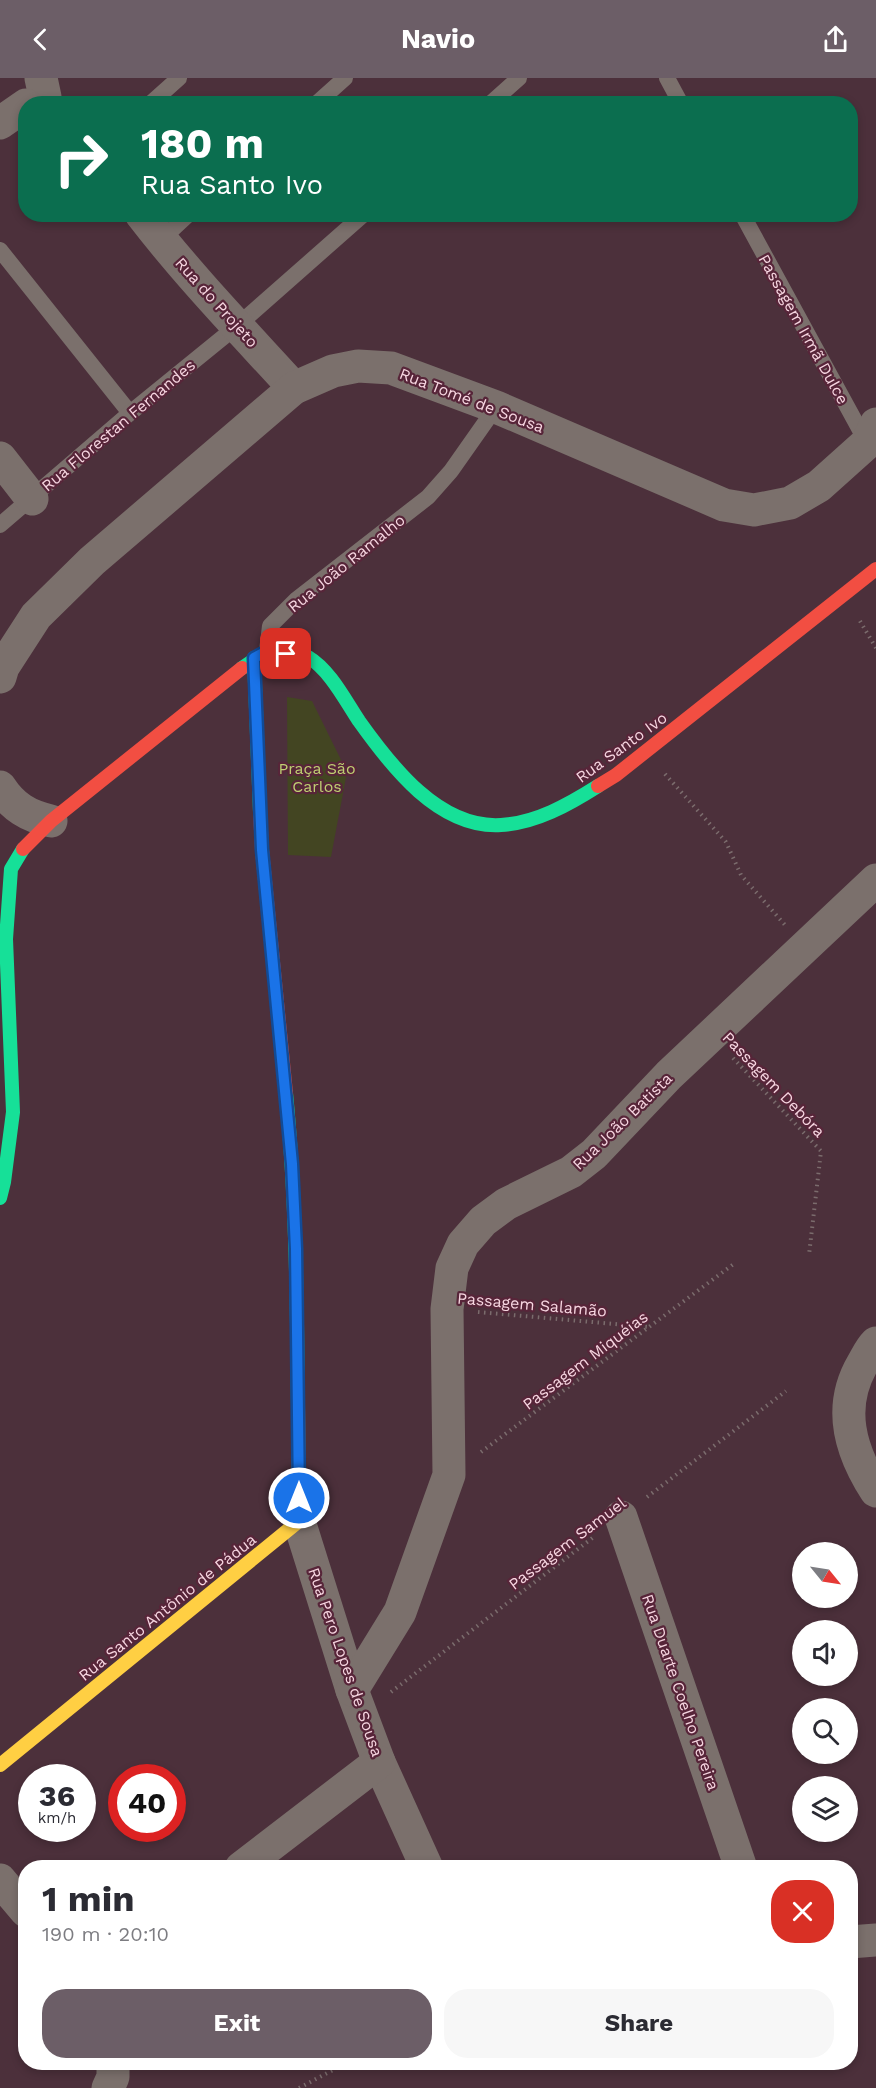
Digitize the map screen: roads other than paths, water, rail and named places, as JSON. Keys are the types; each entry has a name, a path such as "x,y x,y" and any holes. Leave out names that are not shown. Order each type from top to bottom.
{"street":[{"path":"0,123 18,111"},
{"name":"Rua do Projeto","path":"151,227 294,388"},
{"name":"Rua Tomé de Sousa","path":"0,677 3,667 36,616 92,561 294,388 333,370 358,366 391,368 496,406 724,505 754,510 790,503 819,486 872,434"},
{"path":"0,458 32,499"},
{"name":"Rua Santo Ivo","path":"260,655 306,656 323,669 369,735 416,790 439,807 469,821 500,825 539,817 580,797 616,775 876,569"},
{"path":"0,1198 13,1112 3,936 11,869 17,856 51,821 260,655"},
{"path":"260,655 262,850 291,1143 296,1237 299,1521"},
{"path":"0,787 25,813 51,821"},
{"name":"Rua João Batista","path":"357,1702 400,1612 449,1475 447,1309 452,1268 463,1244 483,1221 506,1204 571,1172 586,1160 632,1112 876,880"},
{"path":"876,1343 854,1378 847,1405 851,1438 864,1472 876,1491"},
{"name":"Rua Duarte Coelho Pereira","path":"621,1517 738,1860"},
{"name":"Rua Pero Lopes de Sousa","path":"299,1521 357,1702 379,1762 423,1860"},
{"name":"Rua Santo Antônio de Pádua","path":"0,1765 299,1521"},
{"path":"251,1860 379,1762"},
{"path":"0,1880 18,1901"},
{"path":"858,1941 876,1940"},
{"path":"108,2088 113,2078 113,2070"}],"lane":[{"path":"159,96 179,78"},
{"path":"325,96 345,78"},
{"path":"499,96 519,78"},
{"path":"667,78 677,96"},
{"path":"151,227 166,222"},
{"name":"Rua Florestan Fernandes","path":"0,525 130,412 237,326 355,222"},
{"name":"Passagem Irmã Dulce","path":"747,222 872,434"},
{"path":"0,250 130,412"},
{"name":"Rua João Ramalho","path":"260,655 270,626 297,599 428,497 451,471 496,406"}],"park label":[{"name":"Praça São Carlos","path":"317,777"}]}
